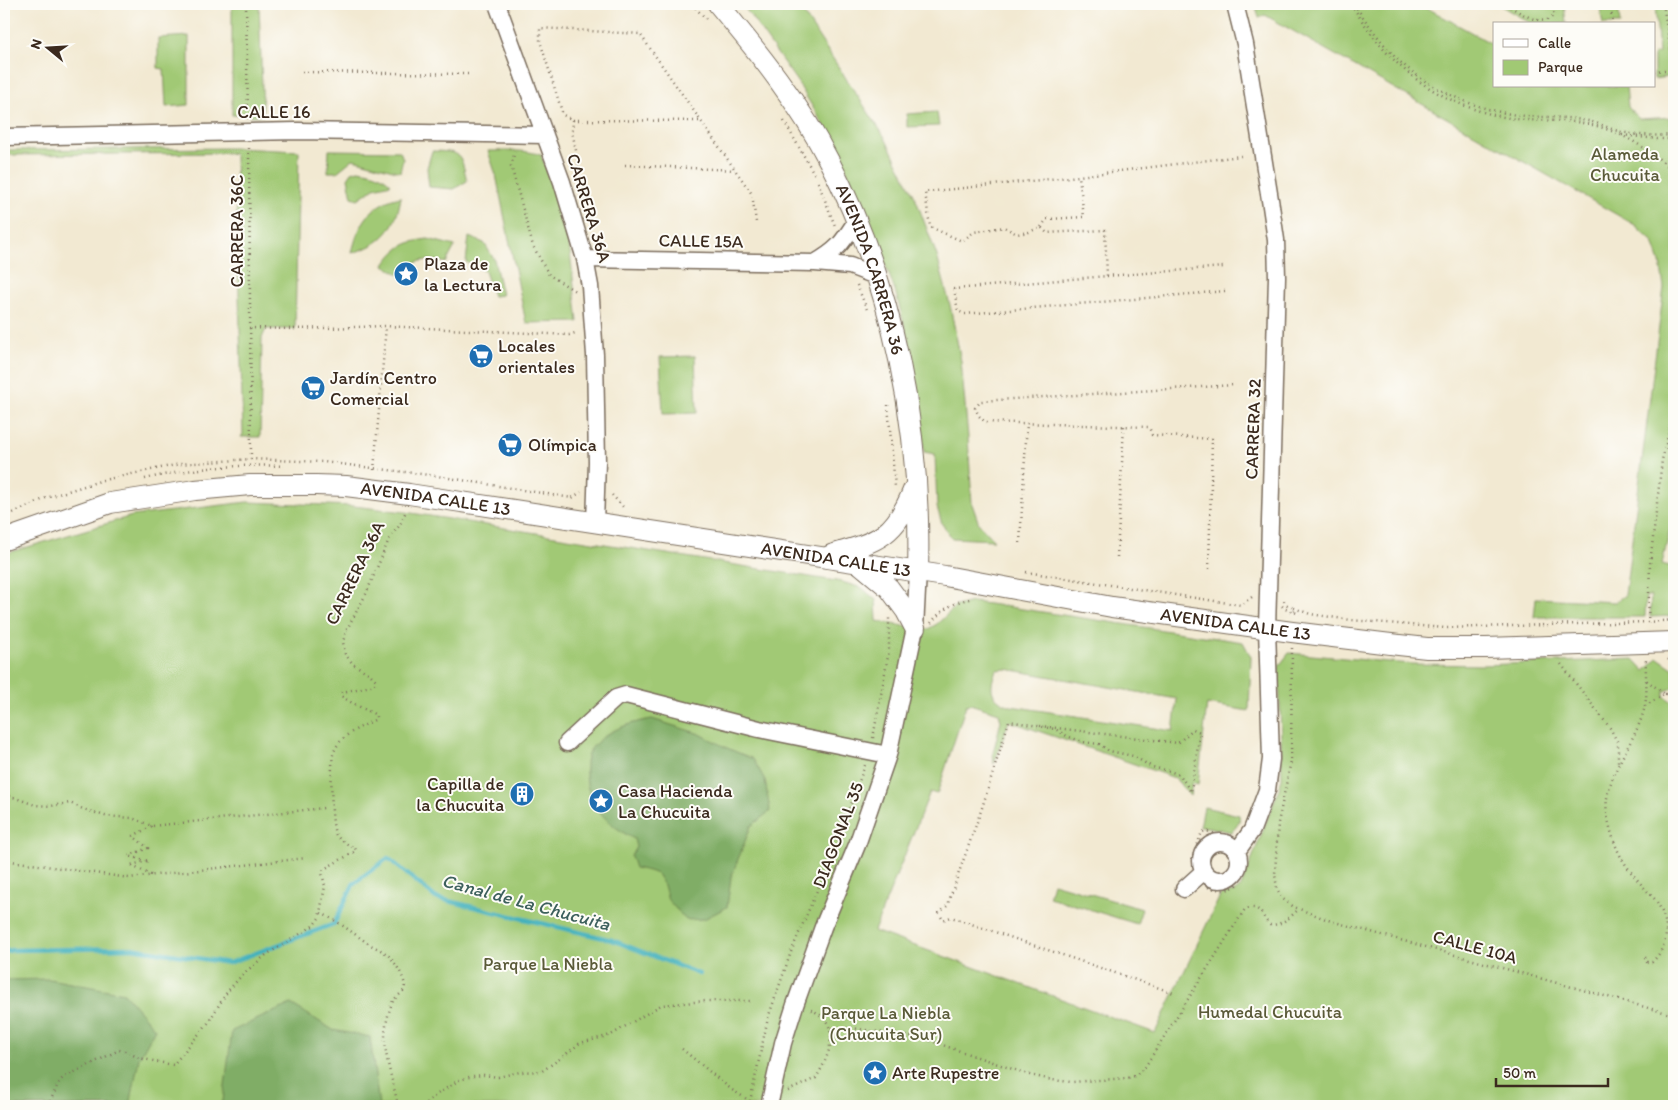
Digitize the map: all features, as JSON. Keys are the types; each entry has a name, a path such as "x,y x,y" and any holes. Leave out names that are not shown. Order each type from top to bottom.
{"main road":[{"name":"AVENIDA CARRERA 36","path":"718,4 748,39 794,102 829,161 856,220 878,277 888,310 898,356 911,432 919,538 918,572"},
{"path":"824,558 876,540 887,533 898,522 906,508 916,482"},
{"name":"AVENIDA CALLE 13","path":"4,540 110,503 194,490 250,485 346,486 857,562 1112,606 1427,648 1674,642"},
{"path":"857,562 889,588 906,610 915,628"}],"street":[{"name":"CARRERA 36A","path":"496,4 572,212 585,259 593,326 591,488 595,523"},
{"name":"CARRERA 32","path":"1235,4 1245,44 1276,240 1275,364 1267,628 1270,759 1267,790 1252,830 1240,847 1235,850"},
{"name":"CALLE 16","path":"4,137 249,132 545,135"},
{"path":"815,263 842,244 856,220"},
{"name":"CALLE 15A","path":"585,259 815,263 850,266 878,277"},
{"name":"DIAGONAL 35","path":"769,1102 794,1005 857,844 888,756 915,628 918,572"},
{"path":"567,743 616,698 626,695 759,729 888,756"},
{"path":"1224,843 1235,850 1238,862 1234,873 1230,877 1218,880 1207,875 1204,871 1201,865 1203,853 1212,844 1224,843"},
{"path":"1184,889 1204,871"}],"path":[{"name":"CARRERA 36C","path":"246,4 249,132 251,459"},
{"path":"692,4 710,24"},
{"path":"1352,4 1376,40 1394,61 1412,76 1456,102 1497,116 1516,119 1580,122 1599,126 1646,149 1674,172"},
{"path":"1352,4 1396,58 1415,73 1458,99 1496,112 1581,120 1600,123 1624,132 1658,136 1674,135"},
{"path":"1506,4 1532,19 1542,21 1552,16 1556,4"},
{"path":"1610,4 1613,22"},
{"path":"1656,71 1674,69 1664,4"},
{"path":"700,121 573,120 563,115 540,41 540,28 640,34 752,194 756,222"},
{"path":"302,72 471,74"},
{"path":"780,115 817,179 842,244"},
{"path":"573,120 572,131 579,166"},
{"path":"1618,134 1657,139 1674,139"},
{"path":"520,135 511,166 533,246 549,274 574,290 590,296"},
{"path":"1079,176 1084,217 1047,219 1041,227 1030,232 1017,234 1004,227 974,232 962,241 930,227 925,192 1079,176 1241,156"},
{"path":"625,165 735,170"},
{"path":"1041,227 1047,233 1105,230 1106,276"},
{"path":"850,266 869,316"},
{"path":"1224,267 954,289 958,311 964,314 1225,291"},
{"path":"373,489 386,326"},
{"path":"249,328 295,329 386,326 569,335 587,330 593,326"},
{"path":"1209,570 1212,439 1152,436 1148,427 985,422 975,408 981,401 1234,386"},
{"path":"888,398 895,494"},
{"path":"1648,624 1650,564 1662,460 1674,412"},
{"path":"1020,543 1027,423"},
{"path":"1117,557 1124,426"},
{"path":"4,517 46,498 103,480 180,464 251,459 324,462 437,476 572,498 591,488 608,488 614,498 626,510"},
{"name":"CARRERA 36A","path":"321,914 325,886 322,876 324,869 356,851 355,848 348,845 335,834 332,820 332,760 335,747 345,736 376,719 376,715 343,698 341,695 342,692 371,686 375,684 376,680 353,664 345,654 344,642 346,631 366,594 390,537 400,525 409,494"},
{"path":"1026,572 1240,605 1251,598 1258,585 1268,586"},
{"path":"1280,604 1285,609 1320,620 1349,624"},
{"path":"1294,608 1310,614 1351,620 1445,628 1648,624"},
{"path":"749,1106 768,1018 790,952 837,843 870,752 888,651 889,616"},
{"path":"1518,630 1648,624 1674,620"},
{"path":"1440,632 1449,632"},
{"path":"1645,957 1647,962 1652,962 1663,949 1667,934 1664,916 1658,902 1623,861 1607,816 1607,800 1618,764 1636,731 1645,706 1646,656"},
{"path":"1560,662 1610,728 1618,743 1618,764"},
{"path":"1646,680 1665,694 1674,695"},
{"path":"1645,706 1665,694"},
{"path":"1040,726 1055,729 1082,742 1099,744 1108,751 1133,756 1152,767 1169,770 1180,775 1191,792 1200,732 1198,730 1193,729 1178,743 1009,721 982,808 953,888 946,906 939,913 943,920 951,916 1174,993"},
{"path":"4,795 35,805 50,806 70,803 104,816 132,818 152,826"},
{"path":"153,875 130,865 149,861 128,856 148,848 133,836 152,826 324,808"},
{"path":"4,860 129,878 306,858"},
{"name":"CALLE 10A","path":"1277,889 1283,899 1299,909 1331,921 1674,1015"},
{"path":"830,1028 852,1028 925,1039 1030,1075 1052,1080 1072,1082 1128,1078 1135,1076 1145,1067 1245,909 1249,908 1260,911 1270,925 1286,921 1299,909"},
{"path":"48,1106 59,1082 63,1078 119,1050 139,1058 173,1065 208,1023 227,992 243,974 266,954 313,926 321,914 338,921 370,945 388,955 396,965 405,984 404,990 394,999 386,1025 385,1038 386,1052 398,1106"},
{"path":"422,1106 459,1080 473,1076 498,1077 520,1072 542,1071 580,1043 611,1035 661,1005 705,1000 752,1001"},
{"path":"769,1102 816,1078 827,1056 830,1028 826,1020 818,1012 794,1005"},
{"path":"682,1048 732,1090 750,1101"}],"green space":[{"path":"232,4 259,4 263,116 232,115"},
{"path":"742,4 797,4 884,136 915,197 937,256 950,305 961,361 972,504 979,524 994,540 952,538 942,524 937,507 935,454 924,452 921,407 912,354 895,290 863,207 835,144 798,83"},
{"name":"Alameda Chucuita","path":"1255,4 1420,4 1493,44 1493,88 1626,88 1628,107 1639,119 1674,117 1674,525 1671,525 1662,564 1674,567 1674,616 1650,617 1651,596 1646,596 1645,617 1534,617 1536,598 1615,602 1625,595 1664,287 1660,262 1653,242 1635,225 1265,15 1259,18"},
{"path":"1498,4 1564,4 1566,22 1529,22"},
{"path":"1599,4 1618,4 1620,22 1603,22"},
{"path":"1655,4 1674,4 1674,76 1656,79 1656,54 1659,53"},
{"path":"189,36 189,105 166,107 164,69 158,68 158,38"},
{"path":"937,112 939,126 907,127 907,114"},
{"path":"235,148 299,151 295,329 266,329 262,338 260,437 241,437 243,434 234,154 7,155 4,157 4,150"},
{"path":"329,150 400,151 403,159 400,172 353,159 337,172 328,172"},
{"path":"432,151 449,152 458,155 463,164 467,181 454,189 429,187 427,168"},
{"path":"488,151 521,151 541,155 558,199 569,243 578,322 526,323 496,175"},
{"path":"358,170 376,174 391,184 374,188 358,199 352,197 348,178 352,172"},
{"path":"401,197 396,218 386,234 372,245 352,253 358,233 368,216 382,204"},
{"path":"469,237 484,243 494,259 502,295 493,296 485,271 466,262"},
{"path":"428,239 455,246 446,263 433,260 421,261 410,266 402,276 384,265 393,253 403,246"},
{"path":"695,356 697,413 663,414 660,357"},
{"path":"247,502 353,506 405,512 842,582 862,588 876,600 877,621 926,630 937,624 956,606 972,602 1243,642 1251,657 1249,711 1207,704 1198,785 1192,783 1190,796 1175,778 1009,721 994,764 993,753 1001,721 999,713 970,704 966,705 937,794 930,792 874,931 1155,1033 1221,894 1235,892 1241,887 1280,786 1282,778 1279,666 1289,653 1411,664 1483,665 1634,659 1645,671 1658,658 1674,669 1674,688 1665,691 1664,696 1674,703 1674,1106 4,1106 4,554 132,516","holes":["1006,669 1177,699 1173,731 1011,706 995,697 992,683 996,670"]},
{"path":"652,719 700,734 753,759 765,780 770,811 751,826 731,877 727,907 704,919 686,920 668,900 664,885 657,874 635,868 631,856 636,847 634,839 614,826 598,810 589,791 586,779 586,765 588,755 597,742 618,728"},
{"path":"1204,807 1239,815 1238,825 1231,832 1200,827"},
{"path":"1053,883 1142,909 1137,924 1049,897"},
{"path":"49,979 124,993 155,1029 139,1058 130,1106 4,1106 4,980"},
{"path":"291,1004 333,1030 370,1037 379,1106 219,1106 223,1101 232,1031"}],"waterway":[{"name":"Canal de La Chucuita","path":"4,952 12,950 131,948 229,963 334,924 354,883 388,858 436,898 612,940 699,974"}],"place":[{"name":"Plaza de la Lectura","path":"406,274"},
{"name":"Locales orientales","path":"481,356"},
{"name":"Jardín Centro Comercial","path":"313,388"},
{"name":"Olímpica","path":"510,445"},
{"name":"Capilla de la Chucuita","path":"522,794"},
{"name":"Casa Hacienda La Chucuita","path":"601,801"},
{"name":"Arte Rupestre","path":"875,1073"}],"park label":[{"name":"Parque La Niebla","path":"548,964"},
{"name":"Humedal Chucuita","path":"1270,1012"},
{"name":"Parque La Niebla (Chucuita Sur)","path":"886,1023"}]}
